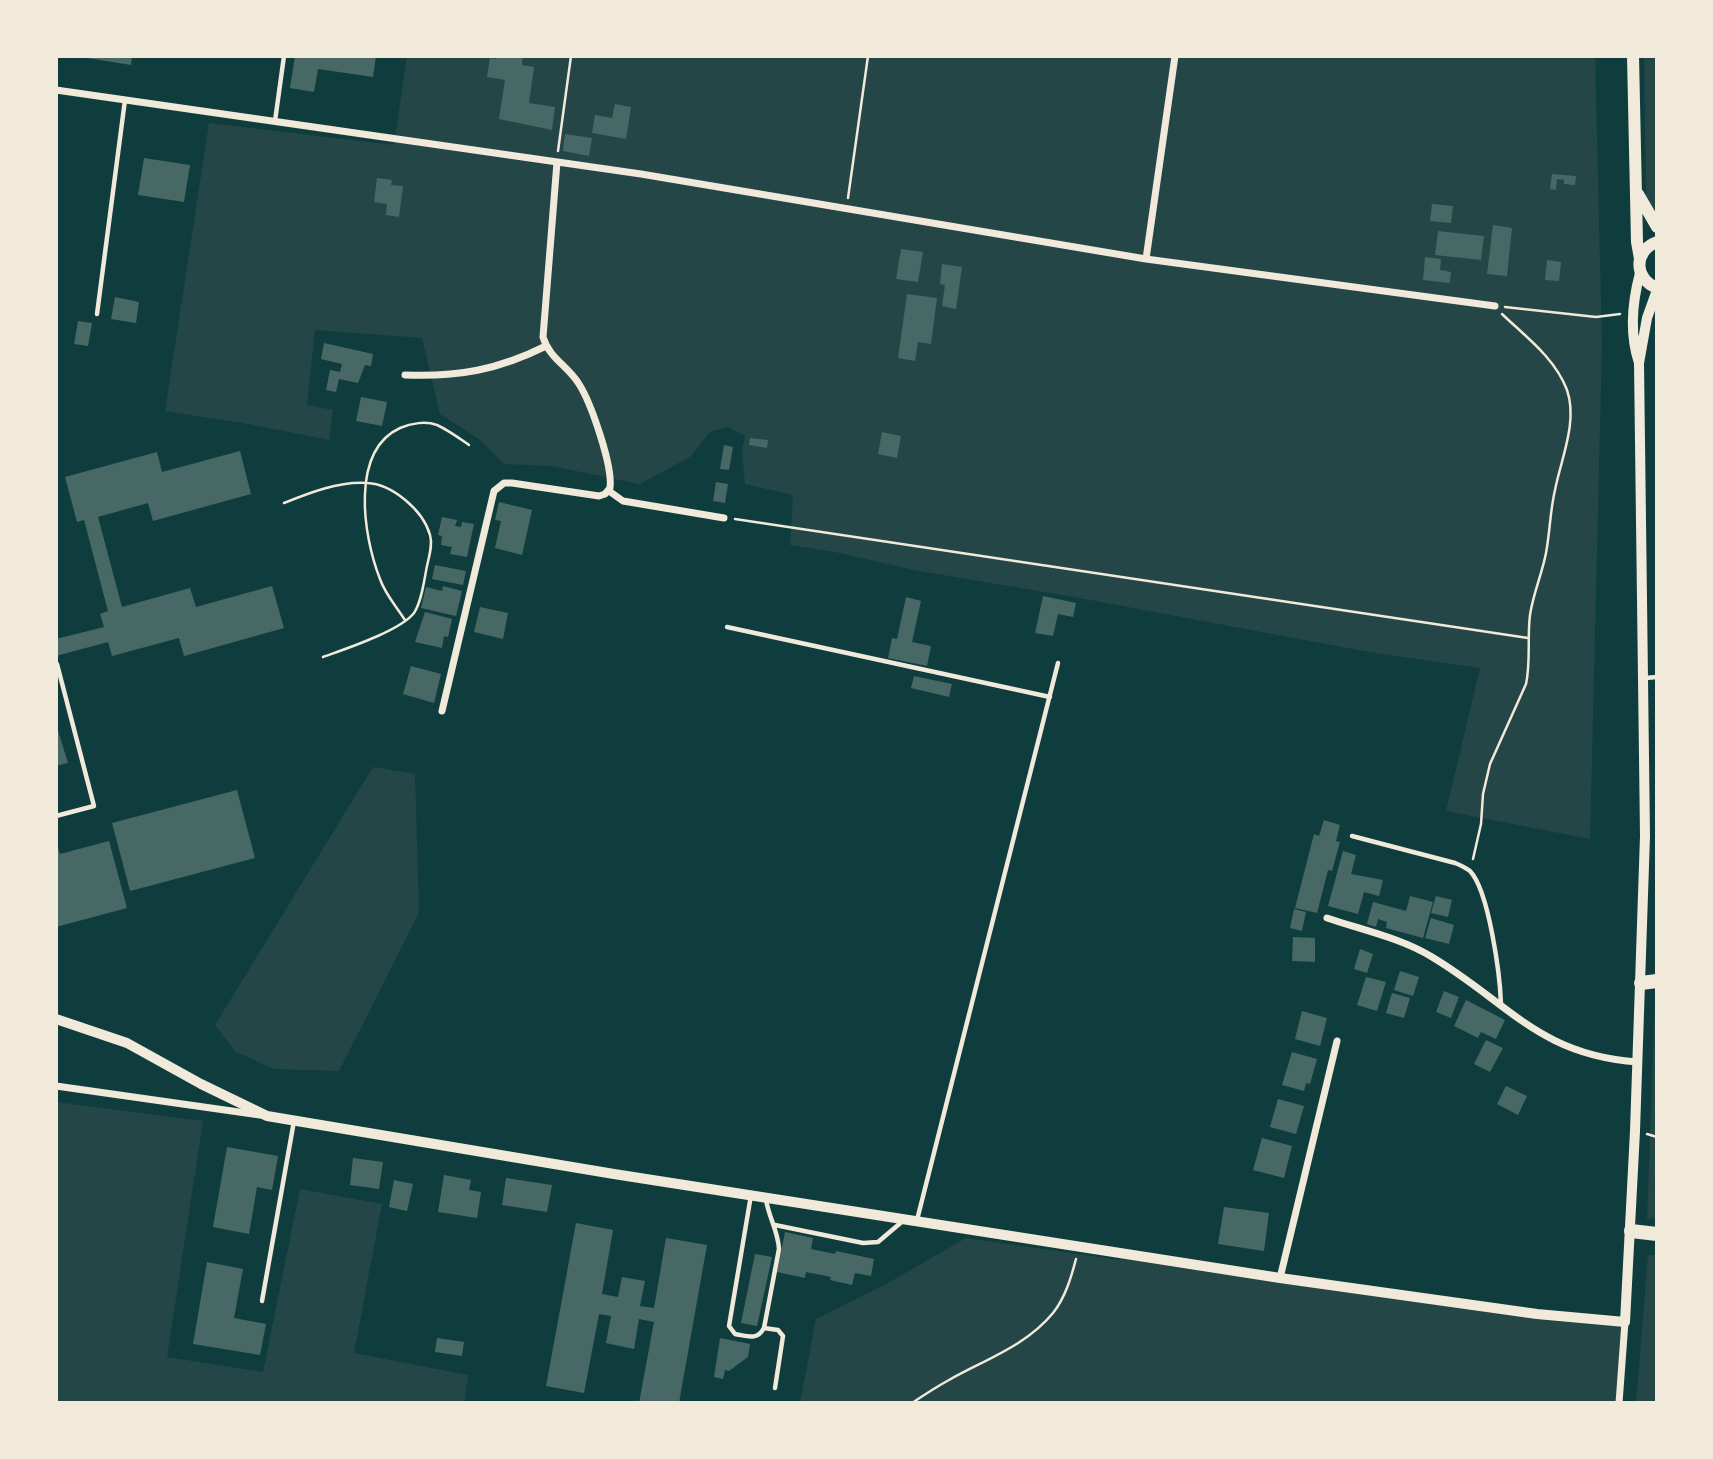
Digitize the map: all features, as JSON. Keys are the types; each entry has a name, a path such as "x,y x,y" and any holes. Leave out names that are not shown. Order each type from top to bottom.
{"highway":[{"path":"1641,983 1657,981"},
{"path":"1631,1231 1657,1234"}],"main road":[{"path":"1633,56 1640,273 1644,280 1657,289"},
{"path":"1636,190 1657,227"},
{"path":"1640,259 1648,246 1657,242"}],"street":[{"path":"1146,259 1175,56"},
{"path":"56,90 557,162 1146,259 1495,306"},
{"path":"557,162 542,329 546,346 577,381 592,411 610,478 609,491"},
{"path":"1639,363 1634,348 1633,313 1640,273"},
{"path":"1619,1403 1631,1231 1645,836 1639,363 1649,308 1657,289"},
{"path":"405,375 444,376 474,372 512,361 546,346"},
{"path":"442,711 494,491 504,483 512,483 599,496 609,491"},
{"path":"609,491 623,501 724,518"},
{"path":"1327,918 1423,952 1529,1027 1567,1047 1606,1059 1637,1062"},
{"path":"56,1019 127,1043 201,1084 267,1116"},
{"path":"1280,1278 1337,1041"},
{"path":"56,1086 267,1116 614,1174 1280,1278 1537,1314 1625,1322"}],"lane":[{"path":"275,121 284,56"},
{"path":"97,314 126,99"},
{"path":"727,627 1050,697"},
{"path":"775,1225 863,1243 878,1242 912,1219 1058,663"},
{"path":"56,817 94,806 57,664"},
{"path":"1644,678 1657,677"},
{"path":"1352,836 1455,863 1469,870 1478,883 1483,898 1499,974 1501,1007"},
{"path":"262,1301 294,1121"},
{"path":"751,1195 729,1326 735,1334 752,1338 759,1335 764,1328 779,1248 766,1197"},
{"path":"764,1328 778,1330 783,1336 775,1388"}],"path":[{"path":"557,162 571,56"},
{"path":"846,209 868,56"},
{"path":"1495,306 1596,317 1633,313"},
{"path":"1469,870 1478,843 1483,794 1490,764 1526,684 1529,671 1530,612 1549,538 1555,487 1566,448 1569,398 1549,359 1495,306"},
{"path":"405,620 384,590 379,577 368,523 367,471 378,445 386,436 409,424 435,424 469,444"},
{"path":"284,503 335,486 366,482 384,488 407,502 419,515 429,533 431,547 415,610 405,620 362,643 323,657"},
{"path":"724,518 1528,638"},
{"path":"912,1403 947,1381 1022,1342 1037,1329 1053,1313 1068,1287 1079,1246"}],"shaded area":[{"path":"407,56 1595,56 1602,343 1590,839 1446,811 1480,668 1369,652 790,545 793,495 745,484 742,449 745,436 728,427 710,432 690,457 640,484 551,466 504,464 479,439 440,414 422,338 315,330 307,405 333,410 329,440 165,411 209,123 394,145"},
{"path":"1644,56 1657,56 1657,220 1646,197"},
{"path":"373,767 415,774 419,913 339,1071 274,1069 236,1052 215,1025"},
{"path":"1657,998 1657,1218 1647,1219 1655,999"},
{"path":"56,1102 203,1121 167,1357 263,1372 300,1189 382,1204 354,1353 468,1375 464,1403 56,1403"},
{"path":"966,1238 1119,1260 1122,1252 1625,1322 1619,1403 800,1403 816,1319 886,1284"},
{"path":"1648,1255 1657,1255 1657,1403 1636,1403"}],"building":[{"path":"75,56 132,56 131,65"},
{"path":"295,56 376,56 373,77 318,69 314,92 290,88"},
{"path":"497,56 523,56 522,65 534,67 529,103 555,107 552,130 499,119 505,80 487,77 490,58 496,59"},
{"path":"615,104 631,107 626,139 592,133 595,115 612,118"},
{"path":"565,134 592,138 589,156 563,151"},
{"path":"144,158 190,165 184,202 138,195"},
{"path":"1552,174 1576,176 1575,185 1564,184 1564,180 1557,179 1556,190 1550,189"},
{"path":"377,178 392,180 391,185 403,186 399,217 386,215 387,204 374,202"},
{"path":"1432,204 1453,206 1451,223 1430,221"},
{"path":"1493,225 1512,228 1507,276 1487,274"},
{"path":"1438,231 1484,236 1481,260 1435,255"},
{"path":"901,249 923,252 918,282 896,279"},
{"path":"1425,257 1441,259 1440,270 1451,272 1450,283 1423,280"},
{"path":"1547,260 1561,262 1559,281 1545,280"},
{"path":"942,264 962,267 956,309 942,306 945,285 940,284"},
{"path":"907,294 937,298 931,344 918,342 915,361 898,358"},
{"path":"115,297 139,302 136,323 111,319"},
{"path":"78,321 92,323 88,346 74,344"},
{"path":"324,343 373,354 371,366 365,365 358,383 339,379 336,392 326,390 330,370 340,372 342,364 321,359"},
{"path":"361,397 387,402 382,426 356,421"},
{"path":"882,432 901,436 897,458 878,454"},
{"path":"750,438 768,440 767,448 749,445"},
{"path":"724,445 733,447 729,470 720,469"},
{"path":"240,451 251,494 153,521 148,503 98,517 122,607 190,588 196,607 272,586 284,628 184,656 179,638 112,656 108,642 56,656 56,639 104,627 100,614 108,611 84,520 77,522 65,477 157,452 162,472"},
{"path":"716,482 728,484 725,503 713,501"},
{"path":"499,502 532,510 522,555 495,548 501,521 495,520"},
{"path":"442,517 457,520 455,526 461,527 462,522 474,524 467,557 450,554 452,547 441,545 442,536 438,535"},
{"path":"435,565 466,571 463,585 432,579"},
{"path":"443,586 462,591 456,616 421,608 426,587 442,591"},
{"path":"1043,596 1076,603 1073,617 1058,614 1053,636 1035,633"},
{"path":"906,597 921,601 912,642 931,646 927,666 888,658 892,638 897,639"},
{"path":"480,607 508,613 503,639 474,632"},
{"path":"425,612 452,619 442,648 415,642"},
{"path":"411,666 441,674 434,703 403,694"},
{"path":"914,676 952,684 949,697 911,688"},
{"path":"56,724 68,763 56,766"},
{"path":"237,790 255,858 130,891 112,823"},
{"path":"1324,820 1340,825 1336,841 1340,842 1332,871 1328,870 1317,913 1295,908 1314,834 1319,836"},
{"path":"56,841 60,854 109,841 127,908 56,927"},
{"path":"1343,851 1356,855 1351,874 1383,880 1379,896 1364,892 1358,914 1328,906"},
{"path":"1410,896 1433,902 1423,938 1386,928 1387,922 1378,919 1376,927 1367,924 1373,902 1406,911"},
{"path":"1436,896 1452,900 1448,917 1431,913"},
{"path":"1294,909 1306,912 1302,931 1290,928"},
{"path":"1431,918 1454,925 1449,944 1425,938"},
{"path":"1293,937 1315,938 1315,962 1292,961"},
{"path":"1360,949 1373,954 1367,973 1354,969"},
{"path":"1400,971 1419,977 1413,996 1394,990"},
{"path":"1366,977 1386,982 1377,1011 1357,1005"},
{"path":"1444,991 1459,997 1451,1018 1436,1012"},
{"path":"1392,993 1410,998 1404,1018 1386,1013"},
{"path":"1466,1000 1505,1020 1496,1039 1481,1032 1478,1038 1454,1026"},
{"path":"1302,1011 1327,1018 1320,1046 1295,1039"},
{"path":"1486,1040 1503,1048 1490,1072 1474,1064"},
{"path":"1292,1052 1317,1059 1310,1084 1306,1083 1304,1091 1282,1085"},
{"path":"1506,1086 1527,1096 1518,1115 1497,1104"},
{"path":"1278,1099 1304,1106 1296,1134 1270,1127"},
{"path":"1262,1138 1292,1146 1284,1178 1253,1170"},
{"path":"227,1147 278,1156 272,1190 257,1187 249,1234 213,1227"},
{"path":"353,1158 383,1162 379,1189 350,1185"},
{"path":"444,1175 471,1180 469,1190 481,1192 477,1218 438,1212"},
{"path":"506,1178 552,1185 547,1212 502,1205"},
{"path":"394,1180 413,1184 407,1211 389,1207"},
{"path":"1224,1207 1269,1213 1264,1251 1218,1244"},
{"path":"576,1223 613,1230 602,1294 618,1297 622,1277 645,1281 640,1306 654,1308 666,1238 707,1245 679,1403 639,1403 654,1322 639,1319 634,1349 606,1343 611,1316 599,1314 584,1393 546,1386"},
{"path":"785,1232 813,1238 811,1249 874,1259 871,1276 855,1273 852,1285 806,1272 805,1278 777,1272"},
{"path":"755,1254 772,1257 757,1326 741,1323"},
{"path":"207,1262 243,1269 234,1318 266,1324 260,1355 193,1344"},
{"path":"437,1338 464,1342 462,1356 435,1352"},
{"path":"720,1338 750,1344 748,1357 729,1371 725,1370 723,1379 714,1377"}]}
